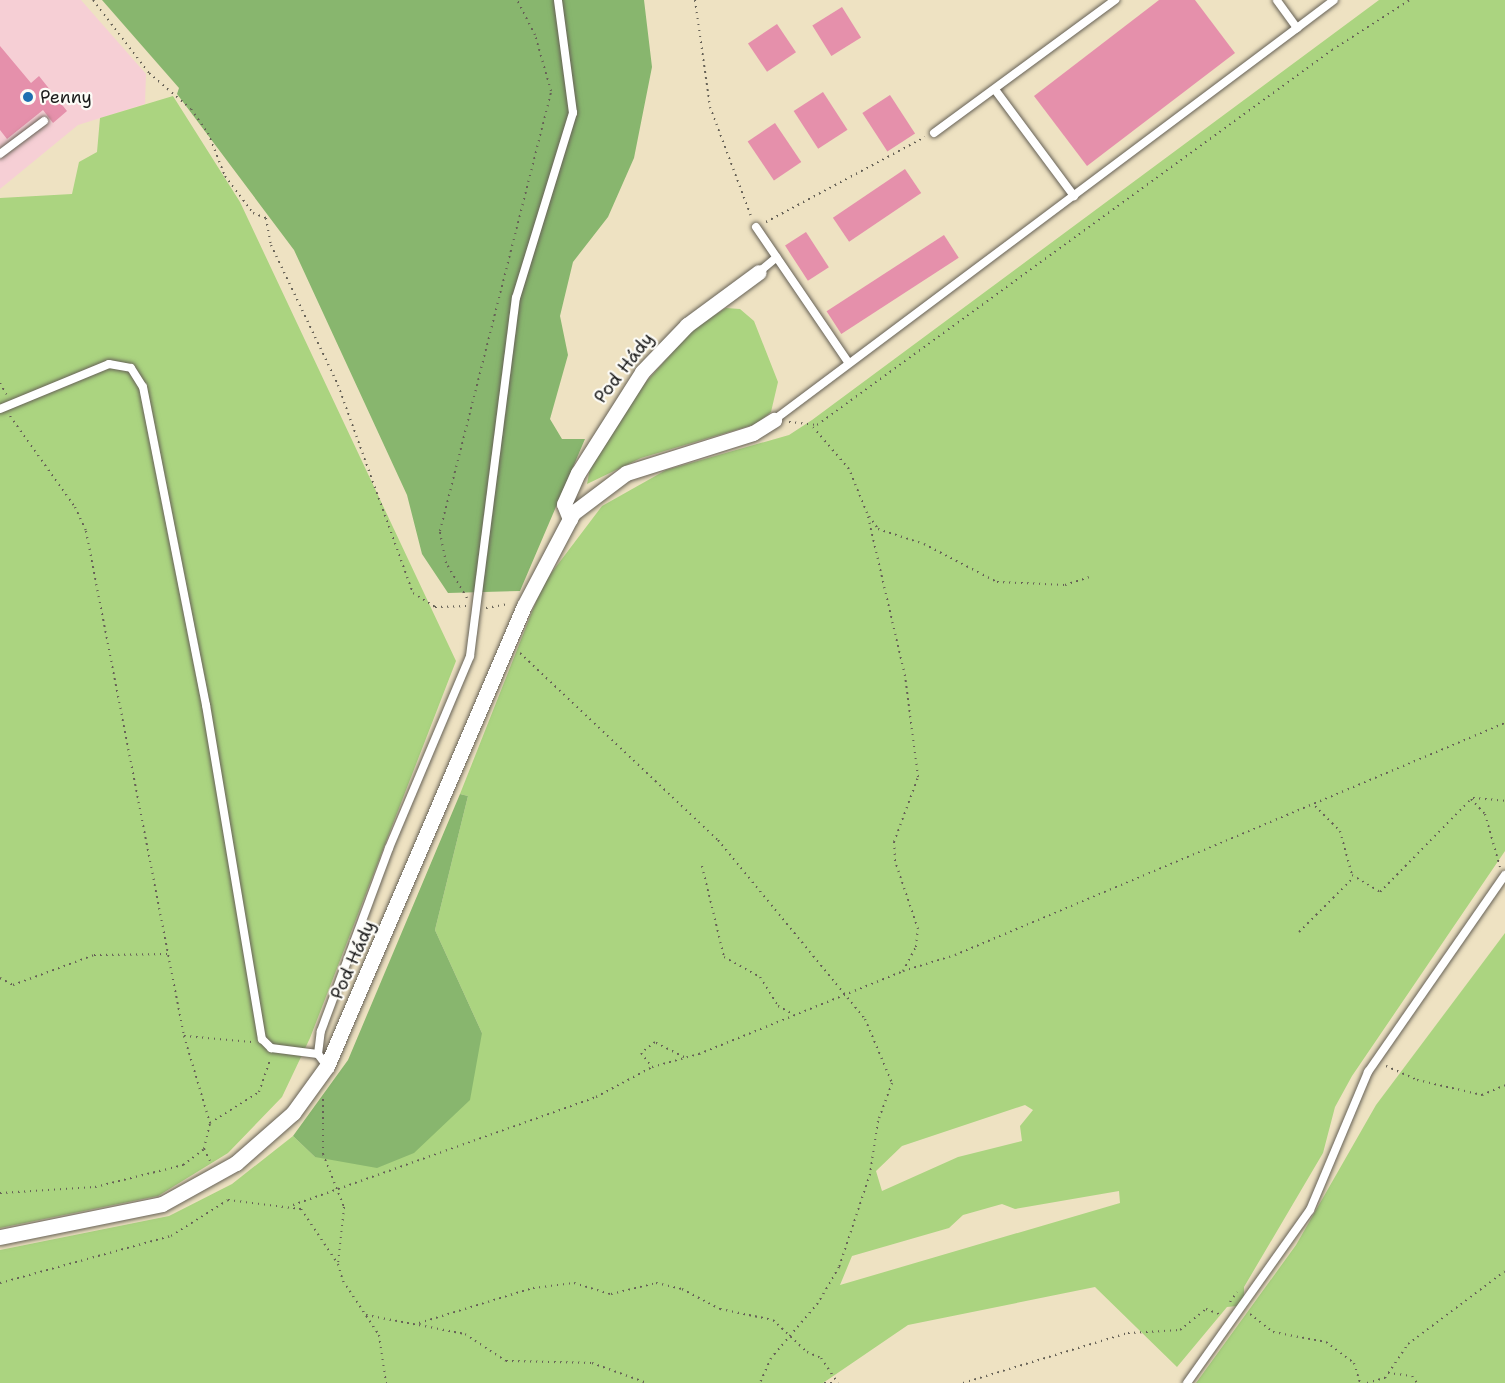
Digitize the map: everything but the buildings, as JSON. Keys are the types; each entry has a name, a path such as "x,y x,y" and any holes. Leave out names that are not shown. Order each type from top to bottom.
{"street":[{"name":"Pod Hády","path":"570,519 564,504 578,473 642,372 687,325 759,272"},
{"name":"Pod Hády","path":"0,1237 162,1204 236,1163 293,1113 315,1084 322,1060 524,606 570,519 590,496 626,473 753,433 774,420"}],"lane":[{"path":"3,408 109,364 131,368 143,387 206,705 262,1039 271,1048 322,1060 389,848 470,656 516,298 573,112 558,0"},
{"path":"934,133 996,91 1115,0"},
{"path":"1277,0 1297,28"},
{"path":"774,420 848,362 1074,196 1334,0"},
{"path":"996,91 1074,196"},
{"path":"0,154 44,121"},
{"path":"756,227 848,362"},
{"path":"759,272 777,257"},
{"path":"1187,1383 1310,1210 1335,1157 1347,1114 1376,1060 1504,877"}],"path":[{"path":"93,0 149,73 200,120 225,176 253,213 266,218 271,245 338,385 406,582 428,605 472,605 446,563 440,531 551,91 535,34 517,0"},
{"path":"695,0 710,107 756,227 934,133"},
{"path":"813,427 1332,50 1410,0"},
{"path":"0,383 3,408 20,436 75,507 86,531 184,1036 210,1123 204,1149 183,1165 95,1186 0,1193"},
{"path":"774,420 813,427 849,469 867,513 904,676 918,777 894,842 895,861 918,929 903,970"},
{"path":"867,513 878,529 924,544 997,582 1065,585 1089,577"},
{"path":"477,605 524,606"},
{"path":"506,649 519,652 711,832 846,994 876,1036 876,1050 892,1083 878,1121 870,1174 839,1267 792,1338 771,1358 760,1383"},
{"path":"0,1283 171,1236 228,1200 293,1205 335,1187 386,1175 473,1137 508,1130 596,1097 652,1067 684,1057 903,970 955,955 1315,806 1380,772 1505,723"},
{"path":"1315,806 1340,831 1354,877 1380,892 1471,798"},
{"path":"1471,798 1505,801"},
{"path":"1471,798 1485,814 1504,877"},
{"path":"702,866 724,957 760,977 783,1012 794,1014"},
{"path":"1299,932 1354,877"},
{"path":"0,978 13,985 94,955 167,954"},
{"path":"184,1036 245,1043 262,1039"},
{"path":"652,1067 641,1053 651,1042 684,1057"},
{"path":"210,1123 259,1092 271,1048"},
{"path":"1376,1060 1417,1080 1482,1095 1505,1085"},
{"path":"315,1084 323,1096 323,1154 344,1208 338,1264"},
{"path":"293,1205 318,1229 382,1343 386,1383"},
{"path":"1367,1383 1388,1373 1408,1344 1505,1271"},
{"path":"419,1323 533,1288 574,1282 611,1294 651,1283 682,1289 720,1309 770,1318 792,1338 821,1358 838,1383"},
{"path":"963,1383 1128,1333 1180,1330 1206,1309 1228,1317"},
{"path":"1249,1313 1273,1332 1326,1342 1354,1363 1360,1383"},
{"path":"366,1314 465,1334 506,1361 592,1363 647,1383"},
{"path":"1388,1373 1412,1376 1417,1383"},
{"path":"824,1383 833,1383"}],"shaded area":[{"path":"0,0 81,0 146,74 145,104 78,125 0,189"}],"green space":[{"path":"102,0 644,0 652,67 634,158 608,217 573,262 560,316 568,355 550,419 562,439 585,439 520,591 448,593 422,554 407,495 294,250 177,94 179,88"},
{"path":"1379,0 1505,0 1505,851 1352,1076 1335,1107 1323,1153 1244,1287 1244,1298 1237,1306 1227,1307 1177,1367 1095,1287 908,1325 823,1383 0,1383 0,1250 169,1216 232,1184 293,1136 315,1157 482,1033 435,930 468,796 460,794 543,584 602,506 666,470 789,435","holes":["1025,1105 1033,1110 1020,1126 1022,1141 958,1157 882,1191 876,1171 902,1146","1119,1191 1120,1203 840,1285 852,1256 949,1228 963,1215 1002,1204 1015,1209"]},
{"path":"173,96 240,202 456,661 310,1038 282,1097 228,1153 158,1196 0,1228 0,198 72,194 79,162 97,152 100,118"},
{"path":"726,308 740,309 754,321 778,382 771,412 756,424 641,458 587,484 591,463 630,400 695,327"},
{"path":"460,794 468,796 435,930 482,1033 470,1100 414,1153 377,1168 315,1157 293,1136 348,1060"},
{"path":"1505,933 1505,1383 1196,1383 1296,1245 1376,1105"}],"place":[{"name":"Penny","path":"28,97"}]}
